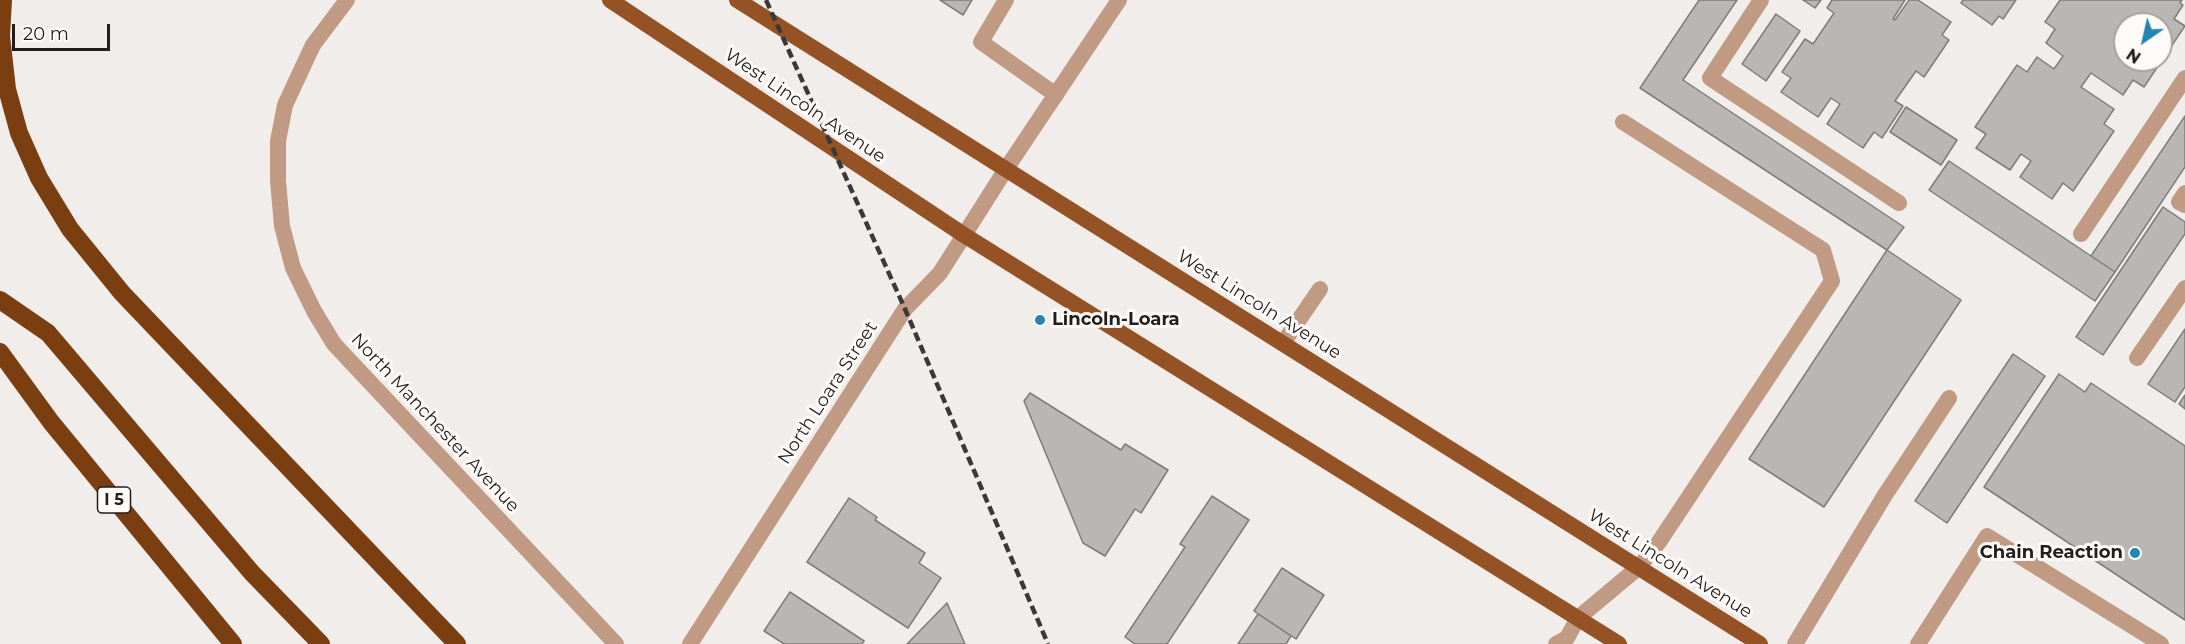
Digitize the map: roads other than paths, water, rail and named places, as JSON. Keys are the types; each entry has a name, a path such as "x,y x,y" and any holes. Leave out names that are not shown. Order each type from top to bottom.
{"highway":[{"path":"3,0 1,36 7,89 19,133 39,178 70,229 122,293 457,644"},
{"path":"0,300 48,333 252,573 321,644"},
{"name":"I 5","path":"0,352 51,422 232,644"}],"main road":[{"name":"West Lincoln Avenue","path":"610,0 964,235 1619,644"},
{"name":"West Lincoln Avenue","path":"737,0 1760,644"}],"street":[{"name":"North Manchester Avenue","path":"347,0 313,45 297,74 285,105 278,141 278,181 282,226 293,268 314,311 340,351 616,644"},
{"path":"1006,0 981,42 1056,95"},
{"name":"North Loara Street","path":"690,644 905,309 940,273 1006,169 1119,0"},
{"path":"1761,0 1710,78 1899,203"},
{"path":"2081,234 2185,78"},
{"path":"1563,642 1578,618 1639,567 1659,542 1832,281 1823,250 1623,122"},
{"path":"2185,193 2179,202 2185,205"},
{"path":"2137,358 2185,288"},
{"path":"1283,343 1320,289"},
{"path":"1795,644 1885,495 1949,398"},
{"path":"1918,644 1987,536 2161,644"}],"railway":[{"path":"766,0 905,309 1048,644"}],"place":[{"name":"Lincoln-Loara","path":"1040,320"},
{"name":"Chain Reaction","path":"2135,553"}]}
